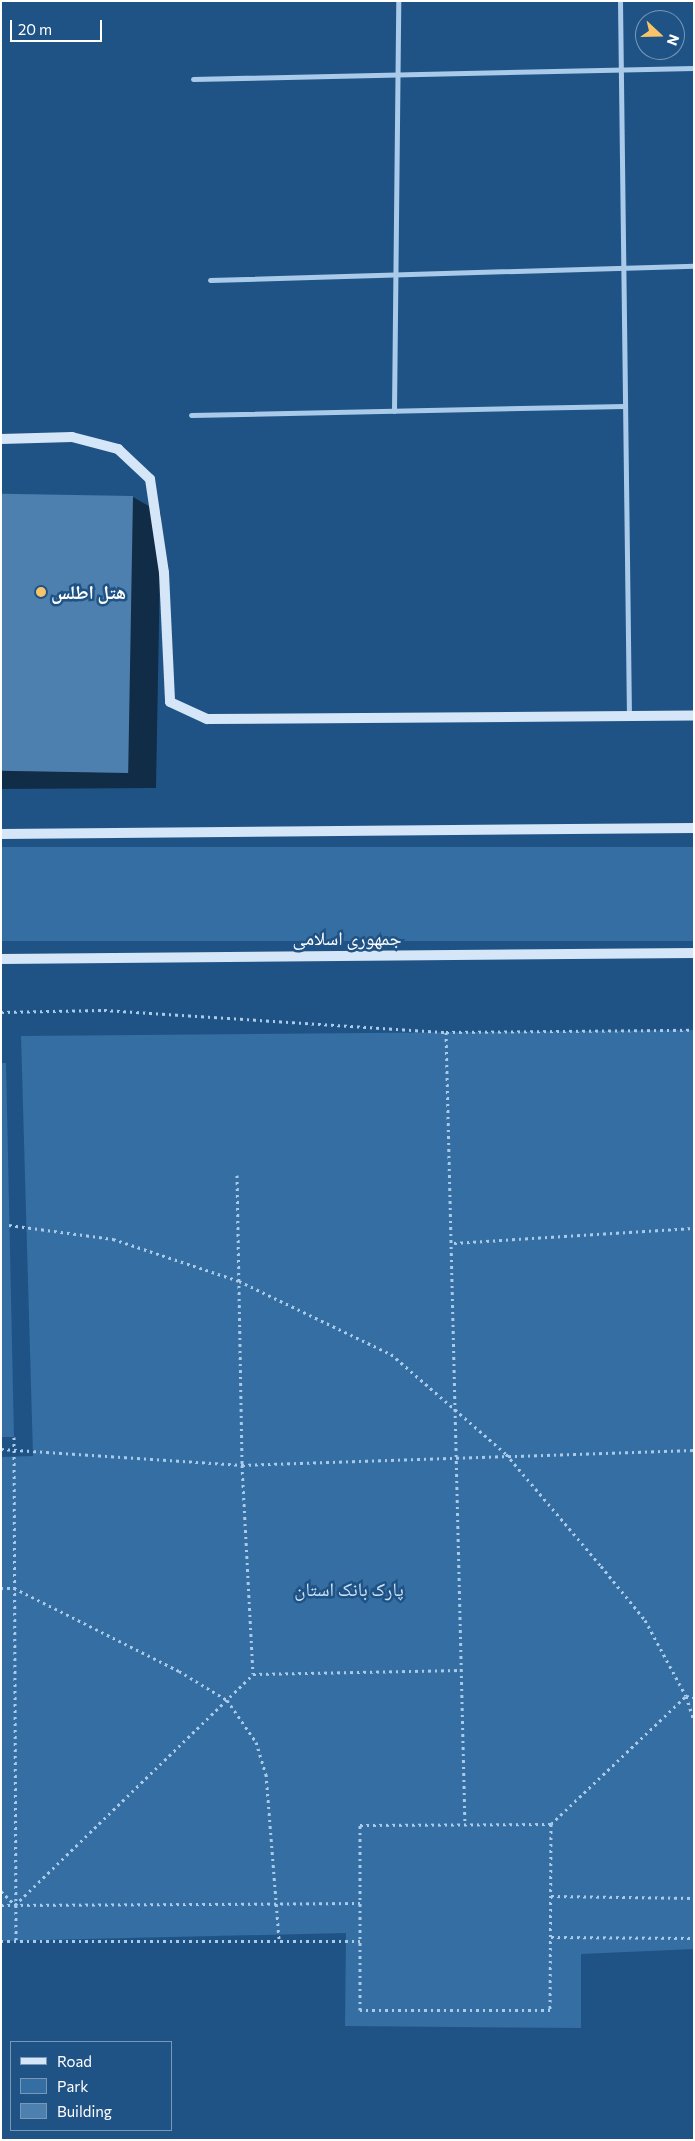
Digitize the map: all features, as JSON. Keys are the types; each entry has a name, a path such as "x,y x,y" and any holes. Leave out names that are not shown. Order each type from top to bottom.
{"main road":[{"path":"1,438 72,437 118,449 150,479 164,573 170,702 207,719 694,716"},
{"path":"1,834 694,828"},
{"name":"جمهوری اسلامی","path":"1,959 694,953"}],"street":[{"path":"394,411 398,1"},
{"path":"620,1 629,716"},
{"path":"193,79 694,68"},
{"path":"210,280 624,266 694,266"},
{"path":"191,415 625,406"}],"path":[{"path":"1,1012 104,1010 446,1032 694,1030"},
{"path":"446,1032 454,1243 466,1824"},
{"path":"237,1175 242,1465 253,1674"},
{"path":"10,1225 113,1239 239,1281 391,1354 506,1454 645,1620 686,1696 694,1722"},
{"path":"454,1243 694,1228"},
{"path":"14,1437 16,1942"},
{"path":"1,1449 242,1465 457,1455 694,1450"},
{"path":"1,1588 14,1588 179,1671 227,1700 256,1742 266,1774 279,1903 279,1941"},
{"path":"15,1905 253,1674 462,1670"},
{"path":"551,1824 550,2010 360,2010 360,1825 551,1824 686,1696 694,1696"},
{"path":"1,1891 15,1905"},
{"path":"551,1896 694,1898"},
{"path":"1,1905 360,1903"},
{"path":"550,1937 694,1938"},
{"path":"1,1942 360,1941"}],"green space":[{"path":"1,847 694,847 694,941 1,941"},
{"name":"پارک بانک استان","path":"694,1030 694,1949 581,1954 581,2028 345,2026 346,1933 1,1941 1,1457 33,1456 21,1036"},
{"path":"1,1063 6,1063 14,1437 1,1437"}],"building":[{"name":"هتل اطلس","path":"1,494 133,496 128,773 1,771"}],"place":[{"name":"هتل اطلس","path":"41,592"}]}
